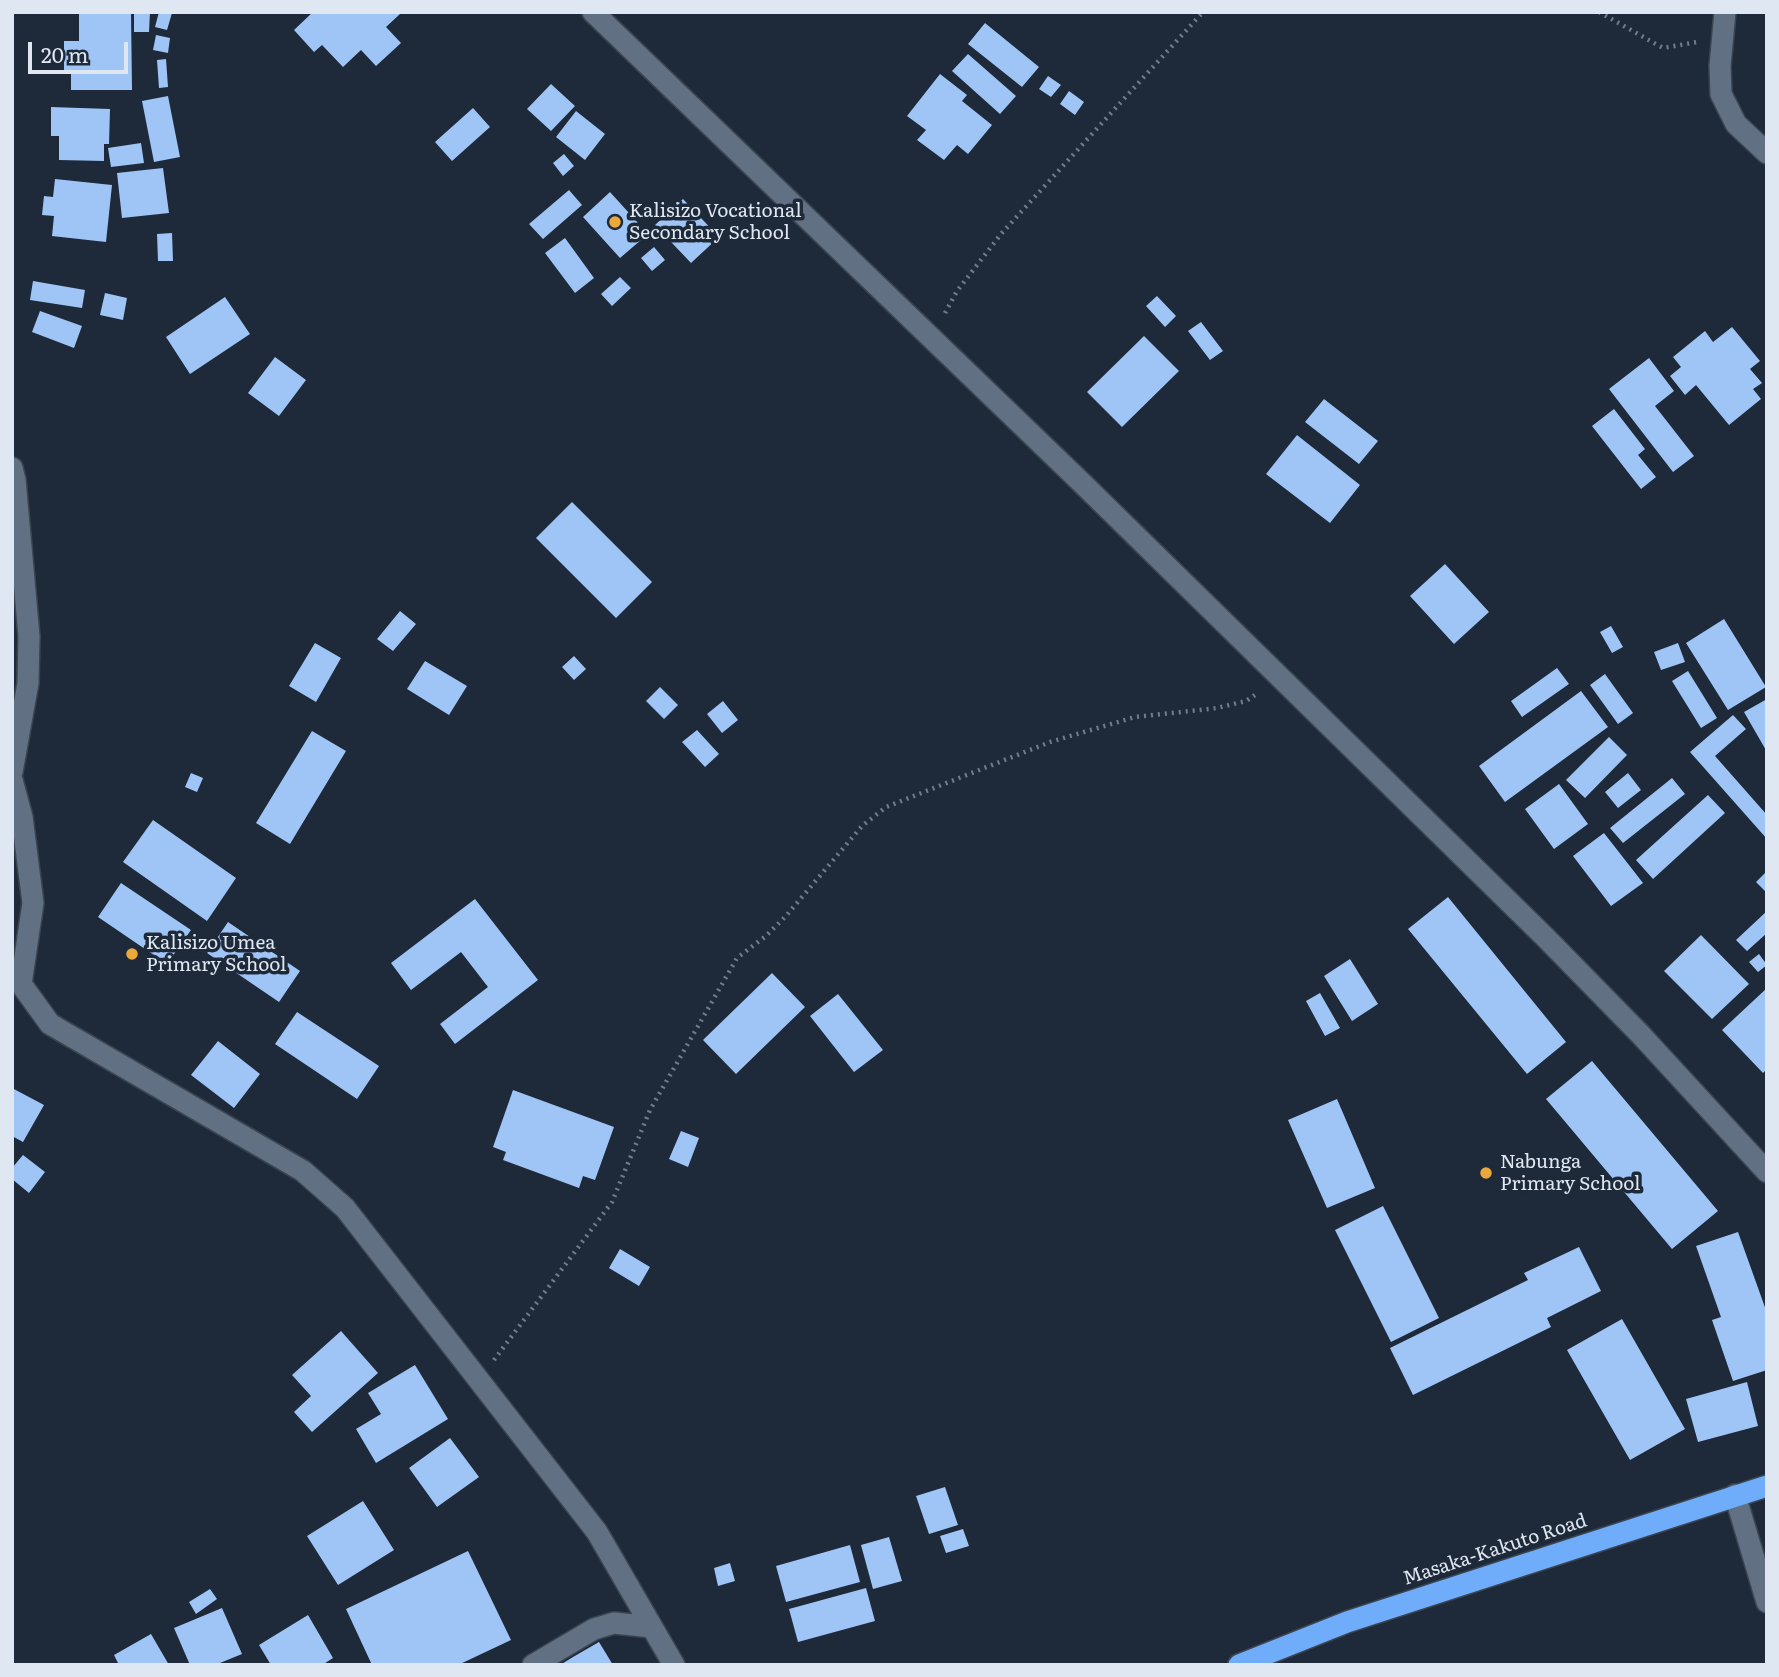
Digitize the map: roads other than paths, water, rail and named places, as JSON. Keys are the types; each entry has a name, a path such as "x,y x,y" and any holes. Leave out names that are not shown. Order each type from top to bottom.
{"highway":[{"name":"Masaka-Kakuto Road","path":"1239,1665 1347,1622 1735,1494 1767,1486"}],"street":[{"path":"593,12 1546,938 1641,1035 1767,1172"},
{"path":"1725,12 1721,94 1735,124 1767,153"},
{"path":"12,468 29,636 28,683 12,772"},
{"path":"12,780 22,817 33,903 17,982 50,1024 303,1171 345,1208 597,1532 674,1665"},
{"path":"1735,1494 1767,1602"},
{"path":"533,1665 594,1629 614,1623 652,1627"}],"place":[{"name":"Kalisizo Vocational Secondary School","path":"615,222"},
{"name":"Kalisizo Umea Primary School","path":"132,954"},
{"name":"Nabunga Primary School","path":"1486,1173"}]}
